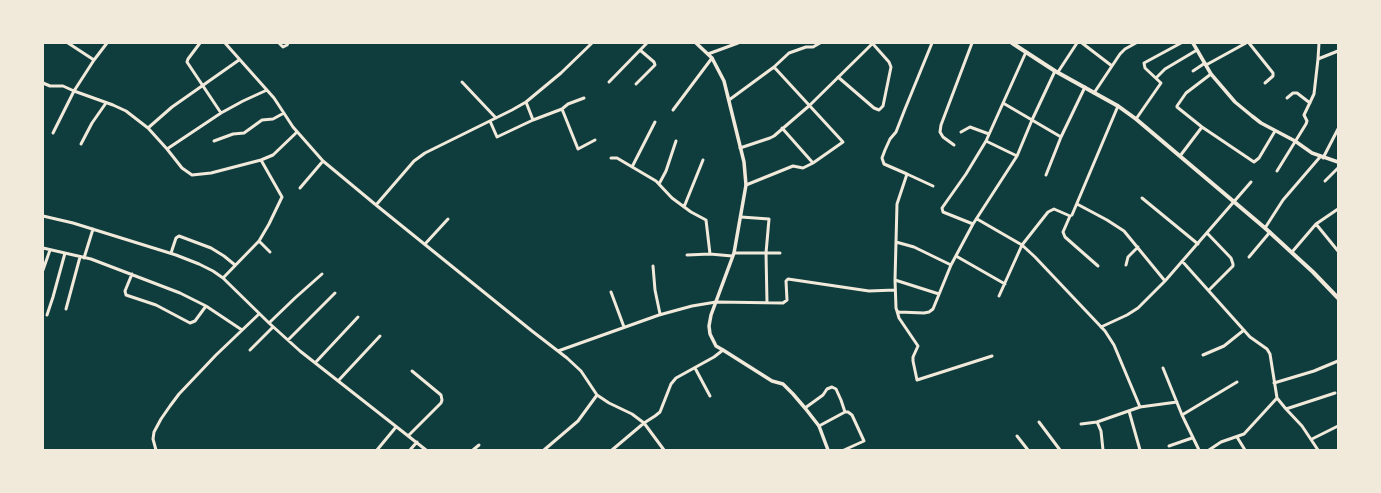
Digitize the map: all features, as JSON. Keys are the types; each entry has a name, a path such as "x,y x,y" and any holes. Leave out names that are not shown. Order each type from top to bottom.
{"main road":[{"path":"1012,43 1056,71 1118,106 1136,119 1270,232 1338,298"}],"street":[{"path":"68,43 94,60"},
{"path":"53,133 74,91 107,43"},
{"path":"200,43 187,61 221,113"},
{"path":"279,43 285,46 288,43"},
{"path":"376,205 414,161 425,153 526,102 561,73 592,43"},
{"path":"609,82 647,43"},
{"path":"696,43 712,58 724,81 740,148 746,185 733,254 709,326 710,334 716,346 766,377 782,384 805,408 819,426 828,450"},
{"path":"708,54 738,43"},
{"path":"729,100 774,67 789,52 806,47 812,47 820,43"},
{"path":"740,148 770,138 810,105 838,77 873,43 889,62 891,67 883,106 879,110 874,108 838,77"},
{"path":"932,43 896,132 884,150 882,158 884,164 934,186"},
{"path":"954,145 943,137 940,132 941,125 972,43"},
{"path":"1020,48 1022,43"},
{"path":"897,311 910,313 929,312 933,309 951,265 973,224 1017,156 1032,120 1056,71 1077,43"},
{"path":"1082,43 1112,66"},
{"path":"1094,92 1123,51 1136,43"},
{"path":"1136,119 1161,85 1160,82 1145,68 1144,63 1181,43"},
{"path":"1194,43 1211,74 1235,102 1261,123 1322,157 1338,162"},
{"path":"1193,71 1246,43"},
{"path":"1250,43 1273,73 1273,76 1265,83"},
{"path":"1277,171 1307,121 1304,115 1314,94 1319,43"},
{"path":"226,44 274,98 297,132 323,160 376,205 558,351 581,371 597,395 609,403 632,414 644,423 664,450"},
{"path":"636,84 655,65 654,62 640,50"},
{"path":"1156,78 1165,69 1197,50"},
{"path":"1318,59 1338,51"},
{"path":"973,224 943,212 942,208 966,174 986,141 1026,52"},
{"path":"673,110 712,58"},
{"path":"148,128 172,107 239,60"},
{"path":"746,185 793,166 803,168 813,163 843,142 774,67"},
{"path":"1211,74 1186,93 1177,106 1179,109 1202,127 1254,162 1259,158 1275,131"},
{"path":"462,82 496,118"},
{"path":"43,83 50,86 63,86 126,111 148,128 182,168 192,175 211,173 261,160 273,155 297,132"},
{"path":"1046,175 1061,137 1085,87"},
{"path":"167,149 243,100 267,90"},
{"path":"1287,98 1293,93 1296,93 1310,103"},
{"path":"490,121 497,137 584,98"},
{"path":"526,102 533,120"},
{"path":"81,144 92,123 106,103"},
{"path":"1003,103 1061,137"},
{"path":"1098,266 1065,237 1063,232 1077,204 1118,106"},
{"path":"562,109 578,149 595,140"},
{"path":"214,141 233,134 244,133 262,120 273,119 284,113"},
{"path":"632,167 655,122"},
{"path":"961,132 970,127 988,134"},
{"path":"1180,156 1202,127"},
{"path":"782,128 813,163"},
{"path":"1265,228 1283,200 1322,157 1338,129"},
{"path":"659,184 666,172 676,141"},
{"path":"986,141 1017,156"},
{"path":"611,158 617,158 659,184 672,198 706,220 710,254"},
{"path":"223,278 259,241 282,197 261,160"},
{"path":"300,188 323,160"},
{"path":"684,207 703,160"},
{"path":"1325,181 1338,168"},
{"path":"907,174 897,204 895,290 898,318 917,344 918,348 913,356 917,380 992,356"},
{"path":"1101,326 1116,321 1138,308 1165,281 1198,244 1250,182"},
{"path":"1142,198 1198,244"},
{"path":"1077,204 1121,228 1165,281"},
{"path":"1292,252 1316,224 1338,209"},
{"path":"999,296 1022,245 1051,210 1058,210 1070,216"},
{"path":"43,216 93,229 171,253 199,264 223,278 269,324 315,363 426,450"},
{"path":"741,217 769,219 766,253 767,303"},
{"path":"425,244 448,219"},
{"path":"976,219 1022,245 1036,257 1101,326 1114,345 1140,407"},
{"path":"1316,224 1338,251"},
{"path":"84,258 93,229"},
{"path":"1249,257 1270,232"},
{"path":"1207,233 1231,258 1233,264 1233,266 1209,290"},
{"path":"171,253 176,238 179,236 211,248 235,265"},
{"path":"259,241 270,252"},
{"path":"896,242 914,247 951,265"},
{"path":"1126,265 1128,257 1138,247"},
{"path":"43,248 84,258 180,292 206,306 242,330"},
{"path":"43,270 50,250"},
{"path":"687,255 780,253"},
{"path":"47,315 54,297 65,254"},
{"path":"956,256 1005,284"},
{"path":"66,309 80,257"},
{"path":"1182,261 1244,330 1267,349 1270,354 1277,398 1286,410 1302,426 1318,450"},
{"path":"653,266 655,290 660,314"},
{"path":"132,274 125,291 126,295 156,305 190,323 195,321 206,306"},
{"path":"269,324 322,274"},
{"path":"558,351 660,314 692,306 716,302 783,303 786,302 786,281 788,279 869,291 895,290"},
{"path":"895,280 939,294"},
{"path":"611,292 624,327"},
{"path":"288,340 335,293"},
{"path":"156,450 153,439 154,432 161,418 179,394 216,354 259,314"},
{"path":"315,363 358,317"},
{"path":"250,350 273,327"},
{"path":"1203,355 1224,346 1244,330"},
{"path":"338,381 380,336"},
{"path":"612,450 644,423 660,412 676,378 714,357 723,350"},
{"path":"1274,383 1314,371 1338,361"},
{"path":"695,368 710,396"},
{"path":"1163,368 1176,402 1199,450"},
{"path":"408,436 441,403 442,400 441,395 412,371"},
{"path":"1182,415 1237,382"},
{"path":"805,408 823,395 827,389 836,389 846,412 852,415 864,441 844,450"},
{"path":"1286,410 1335,393"},
{"path":"544,450 578,421 597,395"},
{"path":"1212,449 1221,442 1247,432 1277,398"},
{"path":"1081,424 1097,422 1140,407 1176,402"},
{"path":"1129,411 1140,450"},
{"path":"819,426 846,412"},
{"path":"1039,422 1060,450"},
{"path":"1097,422 1101,431 1104,450"},
{"path":"1312,439 1338,426"},
{"path":"377,450 396,427"},
{"path":"1017,436 1028,450"},
{"path":"1237,437 1245,450"},
{"path":"1169,446 1192,438"},
{"path":"410,450 417,442"},
{"path":"473,450 479,445"}]}
